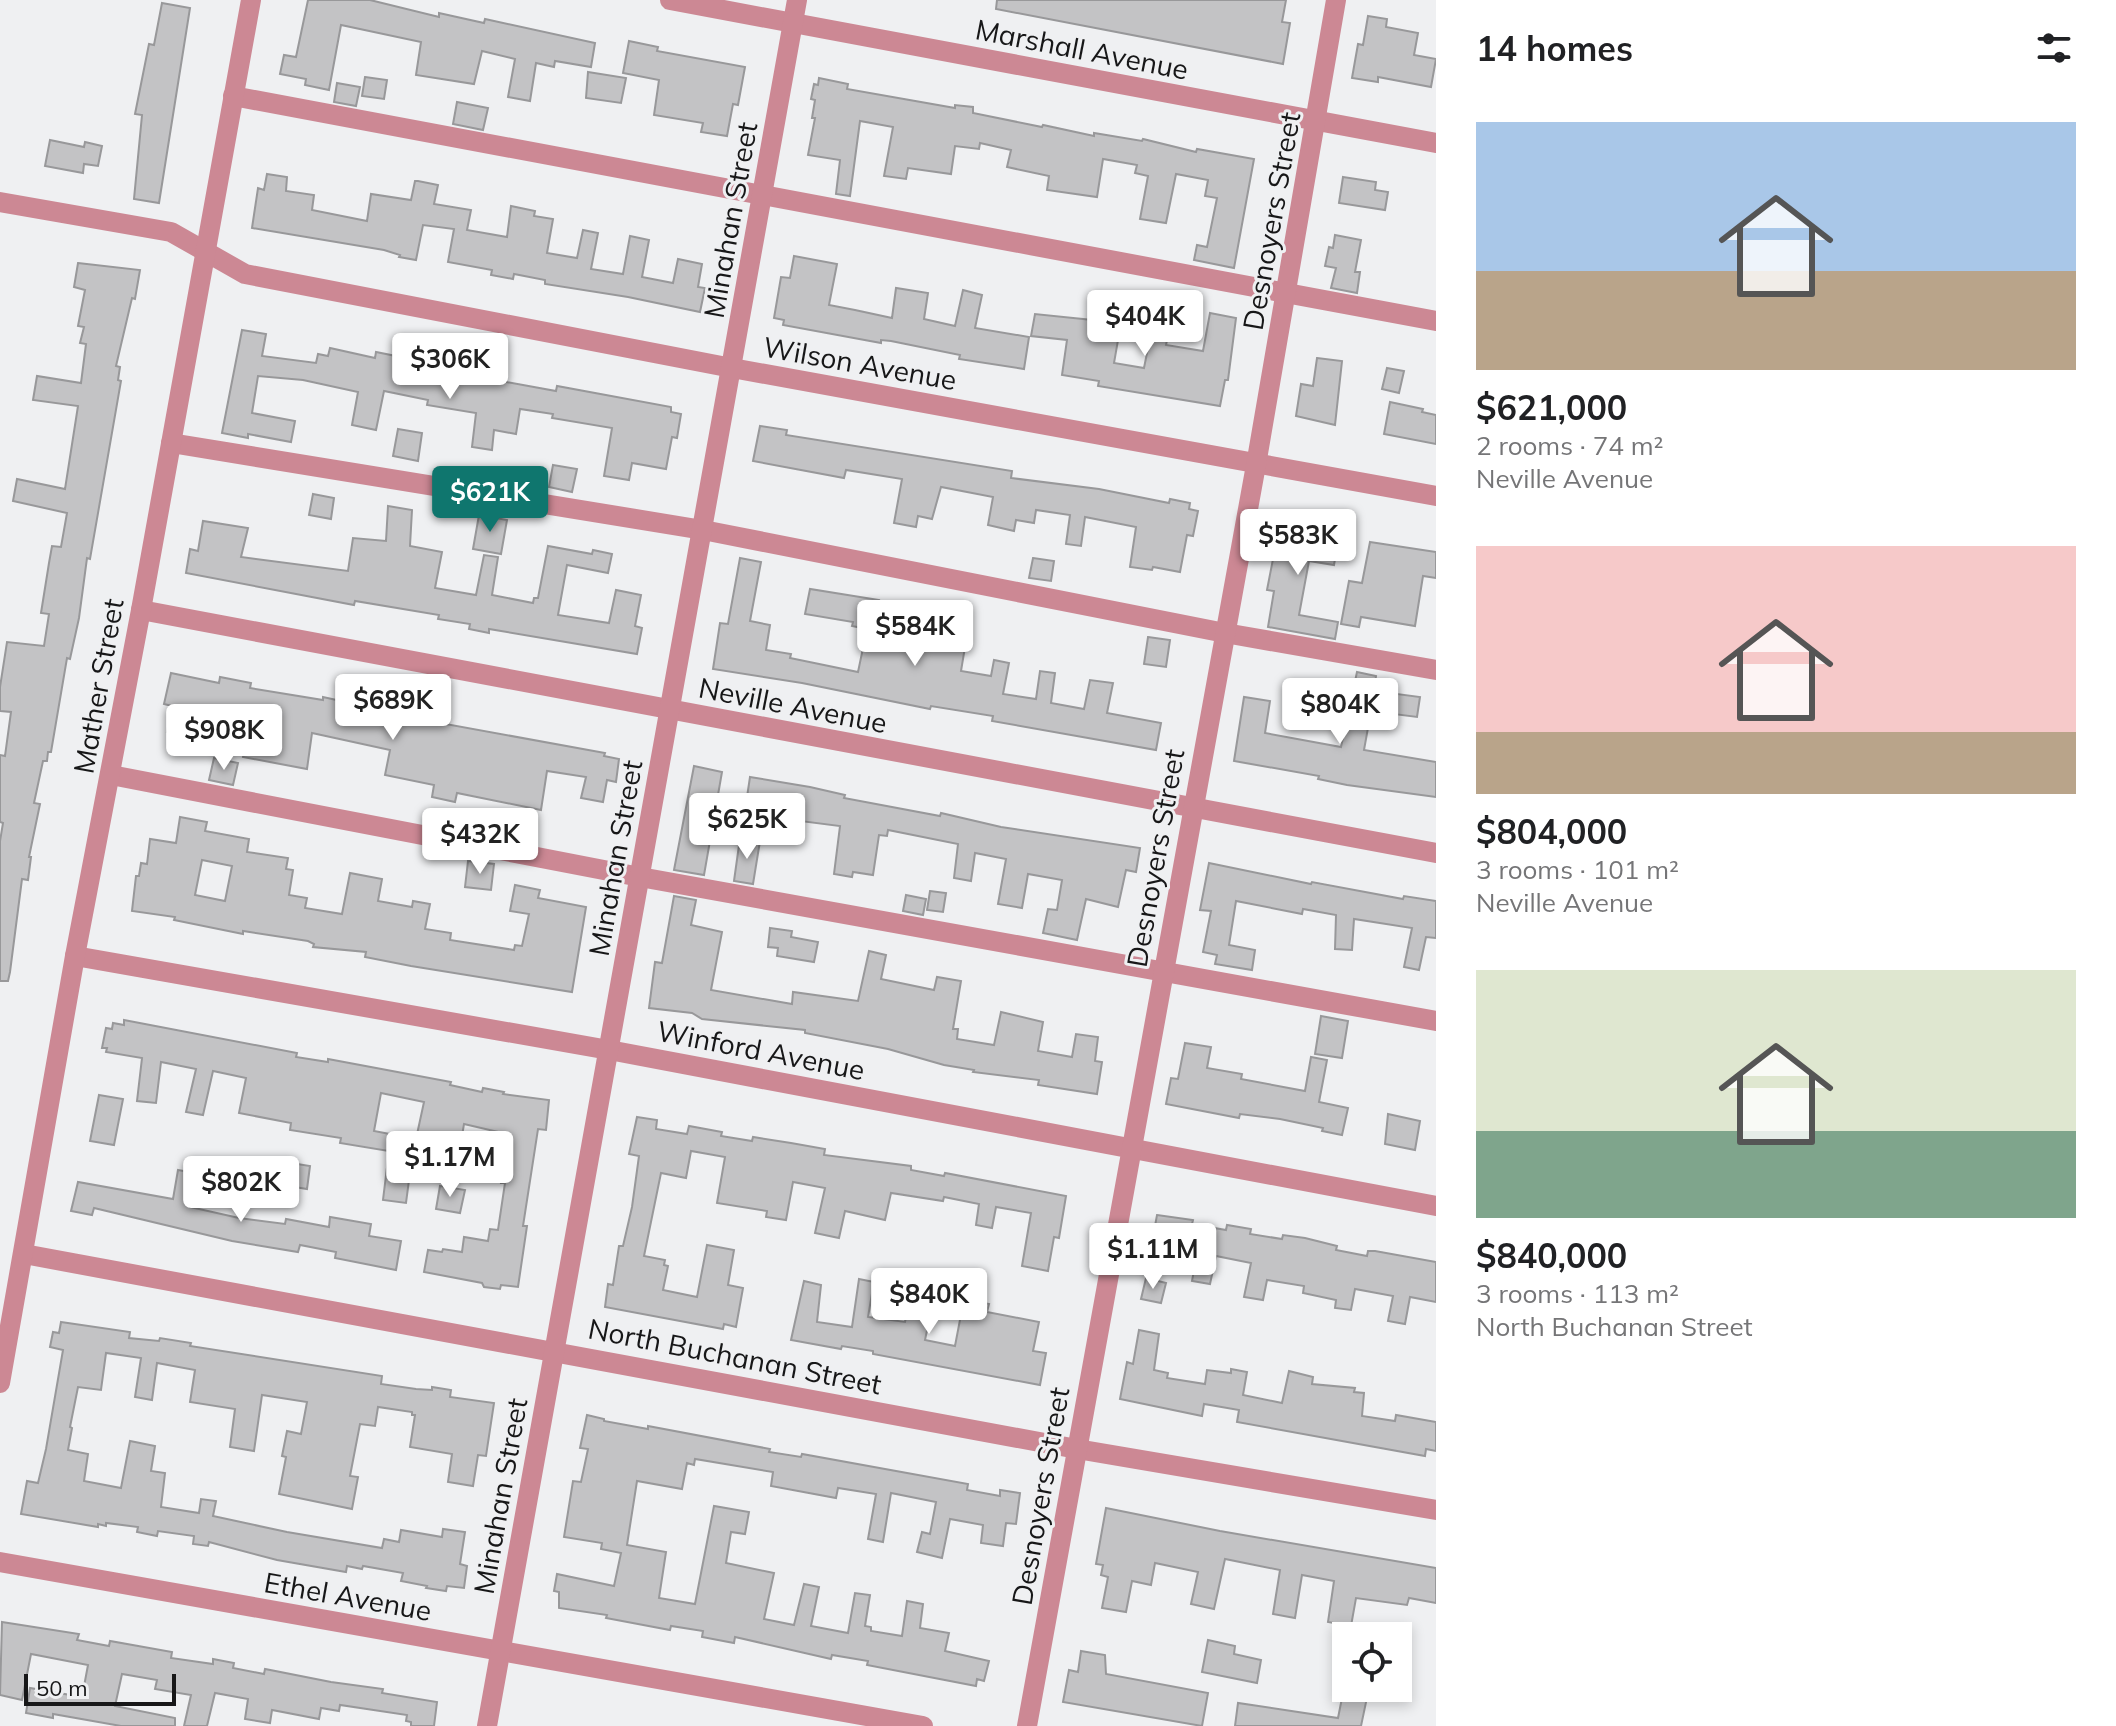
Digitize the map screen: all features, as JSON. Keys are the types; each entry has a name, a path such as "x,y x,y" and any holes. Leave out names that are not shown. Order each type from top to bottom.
{"street":[{"name":"Mather Street","path":"0,1383 75,956 111,775 251,0"},
{"name":"Marshall Avenue","path":"670,0 1436,143"},
{"name":"Minahan Street","path":"487,1726 797,0"},
{"name":"Desnoyers Street","path":"1027,1726 1256,465 1336,0"},
{"path":"233,96 1436,321"},
{"name":"Wilson Avenue","path":"0,202 171,232 245,274 732,368 1436,496"},
{"path":"171,443 703,530 1225,633 1436,670"},
{"name":"Neville Avenue","path":"141,610 1436,853"},
{"path":"111,775 640,877 1436,1021"},
{"name":"Winford Avenue","path":"75,956 609,1050 1436,1206"},
{"name":"North Buchanan Street","path":"24,1254 1077,1449 1436,1510"},
{"name":"Ethel Avenue","path":"0,1562 923,1726"}],"building":[{"path":"308,0 370,0 439,17 439,13 484,23 485,19 595,43 591,67 555,61 554,67 536,63 530,101 508,97 515,59 482,51 474,84 416,75 421,42 341,25 329,90 305,85 306,79 280,74 284,55 296,57"},
{"path":"997,0 1286,0 1282,22 1290,23 1283,64 996,9"},
{"path":"162,3 190,8 159,203 134,199 142,115 135,114 149,44 154,45"},
{"path":"1368,16 1387,19 1386,27 1418,33 1414,55 1436,59 1431,87 1378,77 1378,82 1352,78 1358,44 1363,45"},
{"path":"629,41 658,47 657,51 745,67 738,105 733,104 727,136 701,132 703,123 654,115 659,80 623,73"},
{"path":"588,72 626,78 621,103 586,98"},
{"path":"365,77 387,80 384,99 362,96"},
{"path":"819,78 848,84 847,89 955,108 955,105 973,107 973,113 1042,127 1094,136 1094,133 1143,139 1196,152 1197,149 1254,159 1234,268 1194,260 1197,245 1207,247 1217,198 1205,196 1208,180 1176,174 1166,223 1140,219 1148,176 1135,173 1137,165 1103,159 1097,197 1047,190 1049,176 1007,167 1011,150 980,143 979,149 955,146 951,174 908,168 906,179 884,176 893,127 860,121 850,196 836,194 840,160 808,155 815,118 812,118 815,100 811,99 814,84 818,85"},
{"path":"337,83 360,87 356,106 334,102"},
{"path":"457,102 488,108 483,130 453,124"},
{"path":"50,140 84,147 85,142 102,146 98,166 84,164 83,173 45,166"},
{"path":"267,174 287,177 286,191 314,195 312,210 367,221 371,194 411,200 415,181 438,185 434,204 471,210 467,230 507,237 511,206 535,211 534,216 553,219 547,253 577,258 583,230 598,233 591,269 623,274 630,236 649,240 642,277 673,283 678,259 702,264 698,287 705,288 700,312 545,284 545,280 514,274 513,279 491,275 492,270 448,262 454,229 423,225 416,260 384,250 252,228 258,188 264,190"},
{"path":"1343,177 1376,182 1375,190 1388,192 1385,210 1339,203"},
{"path":"1335,235 1361,240 1355,272 1360,272 1357,293 1331,288 1336,268 1325,266"},
{"path":"794,256 837,264 829,305 892,318 896,288 928,293 924,319 955,326 963,290 982,295 975,328 1029,337 1024,369 959,359 960,355 891,341 881,340 881,343 783,325 784,320 774,318 781,277 790,278"},
{"path":"78,263 140,270 116,366 120,367 118,380 121,381 90,559 87,558 79,618 70,659 67,658 51,752 48,752 47,761 43,761 34,803 40,804 29,857 28,880 22,879 10,972 8,981 0,981 0,841 3,823 0,822 0,755 5,756 11,712 0,711 0,687 7,642 44,646 49,614 41,613 49,563 52,546 61,547 67,513 13,501 17,479 65,489 78,406 33,400 37,376 81,383 86,344 80,343 84,327 78,326 85,290 74,287"},
{"path":"1210,313 1236,318 1228,380 1225,380 1220,406 1098,386 1099,381 1062,375 1067,340 1031,336 1035,314 1121,323 1114,363 1144,368 1152,328 1169,331 1166,345 1203,351"},
{"path":"242,330 266,334 262,356 316,363 318,354 328,356 330,348 375,358 376,352 485,374 484,378 556,391 557,386 671,407 671,412 681,414 677,438 672,437 666,469 632,463 629,480 604,476 612,428 520,409 516,434 494,430 492,450 472,447 476,413 427,405 428,400 384,391 376,430 352,425 358,392 303,380 258,376 252,413 295,421 291,442 222,433"},
{"path":"1317,358 1342,361 1335,425 1296,416 1301,384 1313,386"},
{"path":"1387,368 1404,371 1399,393 1382,389"},
{"path":"1390,402 1436,415 1436,444 1384,434"},
{"path":"760,426 787,430 786,435 1012,471 1011,478 1099,489 1169,503 1170,499 1190,503 1189,509 1198,511 1193,536 1187,535 1180,572 1130,567 1136,527 1085,517 1081,546 1066,544 1070,515 1036,510 1034,523 1016,520 1014,531 988,525 993,497 941,487 932,519 918,516 916,527 894,523 902,479 846,470 844,478 753,461"},
{"path":"398,429 422,433 418,461 393,456"},
{"path":"553,465 577,469 572,492 549,487"},
{"path":"313,494 334,498 331,519 309,515"},
{"path":"388,506 412,510 410,546 442,552 435,588 476,595 484,555 498,557 492,595 533,603 534,598 538,598 548,546 592,554 593,550 612,554 608,573 567,565 558,615 609,623 616,590 641,595 635,626 642,628 637,654 489,629 489,633 469,629 470,624 438,619 439,615 355,601 354,605 186,573 190,549 198,551 203,521 248,528 241,557 348,571 353,538 386,541"},
{"path":"479,515 507,520 501,554 473,549"},
{"path":"1281,518 1303,522 1302,529 1339,535 1334,565 1309,561 1299,615 1338,622 1335,639 1268,627 1274,591 1267,590"},
{"path":"1370,542 1436,552 1436,578 1423,576 1415,626 1361,617 1359,627 1341,624 1349,581 1362,583"},
{"path":"740,558 761,562 750,621 770,625 766,650 858,672 867,629 852,626 853,622 805,614 810,589 879,600 878,604 923,615 922,621 968,629 961,671 991,676 994,660 1009,663 1003,694 1036,699 1040,671 1055,673 1051,703 1084,709 1090,680 1113,683 1107,713 1161,723 1156,750 992,721 993,716 931,706 930,709 713,669 720,623 728,624"},
{"path":"1033,558 1054,561 1051,581 1029,578"},
{"path":"1148,637 1170,640 1166,667 1144,664"},
{"path":"1357,672 1376,676 1374,691 1420,697 1417,717 1371,711 1364,750 1436,762 1436,797 1347,785 1318,779 1319,776 1234,761 1244,697 1270,701 1265,733 1341,747"},
{"path":"171,673 219,683 220,677 251,683 250,688 360,703 418,715 418,719 605,753 604,756 619,759 616,782 607,780 603,802 581,798 586,777 547,771 541,810 457,793 455,802 432,797 434,785 385,775 390,750 312,733 307,769 243,757 250,719 194,709 188,736 167,732 172,706 164,704"},
{"path":"214,758 238,763 233,785 209,780"},
{"path":"694,766 722,772 704,875 674,870"},
{"path":"750,777 940,816 941,813 1001,827 1140,848 1136,872 1126,870 1118,907 1086,899 1077,940 1043,933 1048,909 1057,910 1062,880 1028,874 1022,908 998,904 1006,859 975,853 971,881 954,878 958,844 888,830 887,836 879,835 873,875 853,872 852,877 834,874 840,826 769,817 772,802 747,797"},
{"path":"180,817 207,822 205,831 249,839 247,852 288,858 286,869 293,870 289,895 307,898 305,908 342,914 350,873 382,879 378,901 412,907 413,901 430,904 425,929 451,933 450,940 514,950 515,945 522,946 529,914 510,911 515,885 540,890 538,898 586,907 572,992 411,966 365,957 366,952 313,947 314,944 308,941 243,931 243,934 174,920 175,917 132,911 136,876 139,876 141,863 147,864 150,839 176,843","holes":["202,860 232,866 225,901 195,895"]},
{"path":"740,838 760,841 753,884 734,881"},
{"path":"468,861 494,864 491,890 465,887"},
{"path":"1209,863 1311,884 1403,899 1404,896 1436,901 1436,938 1426,937 1419,970 1404,967 1412,928 1354,919 1352,950 1335,949 1336,915 1303,909 1302,914 1236,901 1229,945 1255,950 1252,970 1215,964 1217,955 1203,952 1211,911 1200,910"},
{"path":"930,891 946,893 943,912 927,910"},
{"path":"906,895 926,899 923,915 903,911"},
{"path":"674,896 696,900 691,925 722,932 711,990 792,1004 793,992 858,1001 869,951 886,955 881,979 934,990 937,977 961,981 953,1029 958,1029 957,1039 994,1045 1001,1012 1043,1022 1038,1051 1072,1057 1076,1034 1098,1037 1095,1061 1102,1062 1097,1094 1038,1085 1039,1080 973,1072 888,1049 805,1033 805,1030 702,1019 692,1013 649,1008 655,962 662,963"},
{"path":"770,928 792,931 791,937 818,942 814,962 777,956 778,948 768,947"},
{"path":"1321,1016 1348,1021 1342,1058 1315,1054"},
{"path":"124,1020 297,1053 296,1057 328,1062 328,1059 451,1082 450,1085 482,1092 483,1088 549,1100 546,1130 538,1129 523,1226 527,1226 518,1287 484,1287 482,1283 424,1272 428,1250 462,1252 464,1237 488,1241 490,1229 498,1230 505,1183 501,1183 507,1134 464,1124 460,1148 419,1140 415,1166 411,1165 406,1203 383,1200 389,1151 340,1143 341,1138 290,1130 291,1123 239,1113 246,1078 213,1071 203,1115 186,1112 196,1069 161,1062 156,1103 137,1101 142,1058 106,1052 107,1048 102,1048 106,1028 112,1029 113,1023 124,1025","holes":["381,1093 424,1102 416,1139 374,1131"]},
{"path":"1185,1043 1211,1047 1207,1068 1242,1074 1241,1079 1305,1091 1311,1057 1327,1060 1319,1102 1348,1108 1342,1135 1280,1119 1240,1114 1239,1118 1166,1104 1171,1078 1178,1079"},
{"path":"99,1095 123,1099 114,1145 90,1141"},
{"path":"1388,1114 1420,1121 1415,1150 1385,1144"},
{"path":"637,1117 657,1120 656,1129 687,1134 689,1126 722,1132 721,1136 791,1143 825,1149 824,1155 911,1166 911,1170 944,1176 945,1173 1066,1196 1059,1238 1054,1237 1048,1271 1022,1266 1031,1213 996,1207 992,1228 976,1225 979,1204 944,1197 943,1201 891,1193 885,1220 845,1211 839,1238 815,1233 825,1188 793,1182 786,1220 766,1217 767,1211 717,1203 725,1157 691,1151 686,1178 661,1173 644,1256 665,1260 664,1265 668,1266 663,1290 697,1297 707,1245 734,1250 728,1285 743,1288 736,1327 724,1324 723,1329 605,1307 608,1284 613,1285 619,1246 623,1246 632,1207 639,1156 629,1154"},
{"path":"285,1162 310,1166 307,1189 282,1185"},
{"path":"178,1170 195,1173 190,1207 285,1224 286,1219 329,1227 330,1217 371,1224 369,1236 401,1241 396,1270 335,1258 336,1252 300,1245 298,1252 232,1241 94,1208 92,1215 71,1211 78,1182 173,1199"},
{"path":"440,1186 465,1190 460,1213 436,1209"},
{"path":"1157,1215 1193,1220 1192,1224 1226,1230 1227,1225 1251,1229 1250,1234 1282,1239 1283,1235 1305,1238 1337,1246 1336,1250 1367,1256 1368,1251 1375,1251 1436,1262 1436,1302 1410,1297 1405,1324 1388,1321 1393,1296 1355,1289 1351,1310 1335,1308 1336,1300 1303,1293 1304,1286 1267,1280 1263,1300 1244,1297 1251,1263 1216,1256 1210,1284 1192,1281 1198,1249 1152,1242"},
{"path":"1146,1278 1166,1283 1161,1303 1141,1299"},
{"path":"859,1279 874,1282 868,1317 905,1322 912,1288 935,1292 925,1340 955,1346 964,1299 989,1304 987,1312 1039,1322 1033,1351 1046,1353 1040,1385 873,1354 873,1351 791,1340 804,1281 821,1285 817,1322 852,1327"},
{"path":"61,1322 130,1332 129,1338 159,1341 160,1338 191,1343 190,1346 382,1376 381,1384 451,1390 450,1397 494,1403 486,1456 478,1455 473,1486 448,1482 452,1454 410,1447 415,1415 412,1412 378,1407 375,1426 360,1424 350,1476 358,1477 352,1509 279,1494 287,1431 301,1434 307,1402 262,1395 254,1451 230,1447 235,1409 190,1402 195,1370 157,1363 152,1400 135,1397 141,1358 106,1353 101,1390 78,1387 70,1427 68,1450 88,1454 84,1481 121,1488 130,1441 155,1446 151,1471 165,1473 161,1507 199,1513 201,1499 216,1501 213,1516 382,1548 384,1539 399,1542 401,1530 442,1537 443,1529 465,1532 460,1564 467,1566 464,1588 447,1586 446,1591 426,1588 401,1581 403,1573 363,1566 362,1569 347,1566 346,1572 277,1560 209,1542 208,1546 193,1544 194,1536 158,1531 157,1536 137,1532 138,1527 106,1523 106,1526 98,1524 98,1527 21,1514 27,1481 38,1483 46,1449 63,1350 50,1347 53,1332 59,1333"},
{"path":"1139,1330 1159,1334 1154,1370 1168,1373 1167,1378 1205,1384 1207,1370 1247,1372 1243,1395 1282,1403 1289,1371 1313,1377 1312,1384 1355,1388 1354,1392 1364,1393 1362,1416 1395,1421 1396,1415 1436,1422 1436,1451 1426,1449 1425,1456 1237,1422 1239,1410 1204,1404 1202,1416 1120,1399 1127,1362 1133,1364"},
{"path":"587,1415 604,1421 770,1449 769,1452 801,1457 802,1454 968,1484 967,1490 1000,1496 1000,1490 1020,1493 1016,1524 1006,1523 1003,1546 981,1543 983,1525 950,1519 942,1558 917,1552 922,1532 930,1534 936,1502 891,1493 883,1542 868,1539 876,1494 838,1488 836,1498 771,1486 773,1472 695,1459 694,1465 687,1463 682,1489 637,1481 627,1545 666,1552 659,1598 695,1604 714,1506 749,1512 745,1534 731,1532 726,1563 774,1573 764,1619 794,1625 804,1584 819,1587 811,1626 848,1633 855,1593 870,1595 865,1626 871,1627 871,1631 902,1636 907,1601 923,1604 920,1628 949,1633 945,1651 989,1661 984,1681 977,1679 976,1686 867,1665 868,1661 832,1655 831,1659 735,1637 734,1643 702,1637 703,1631 671,1626 670,1630 606,1618 607,1615 559,1608 559,1592 554,1591 557,1574 614,1586 621,1553 601,1549 602,1543 564,1537 573,1481 581,1482 588,1449 580,1448"},
{"path":"1106,1508 1436,1568 1436,1603 1409,1598 1407,1605 1356,1598 1352,1622 1328,1622 1334,1581 1302,1575 1295,1618 1273,1614 1280,1570 1225,1559 1214,1609 1191,1604 1198,1572 1155,1563 1151,1585 1132,1581 1126,1612 1102,1608 1108,1577 1101,1575 1103,1565 1096,1564"},
{"path":"2,1622 79,1634 77,1640 109,1646 110,1641 172,1652 171,1658 213,1664 213,1659 234,1663 233,1668 264,1674 265,1669 383,1689 382,1693 437,1702 434,1726 411,1726 411,1722 406,1721 407,1715 340,1705 339,1711 321,1708 319,1719 272,1710 270,1723 245,1719 248,1699 215,1693 207,1726 184,1726 191,1695 155,1689 157,1680 122,1674 115,1706 175,1718 175,1726 121,1726 53,1714 53,1718 26,1713 30,1688 82,1697 88,1665 31,1654 22,1700 0,1695"},
{"path":"1208,1640 1235,1646 1234,1654 1261,1660 1257,1683 1202,1672"},
{"path":"1081,1651 1105,1655 1106,1674 1208,1693 1202,1726 1063,1702 1069,1670 1078,1672"},
{"path":"1341,1702 1366,1702 1361,1726 1235,1726 1238,1703 1338,1718"}]}
